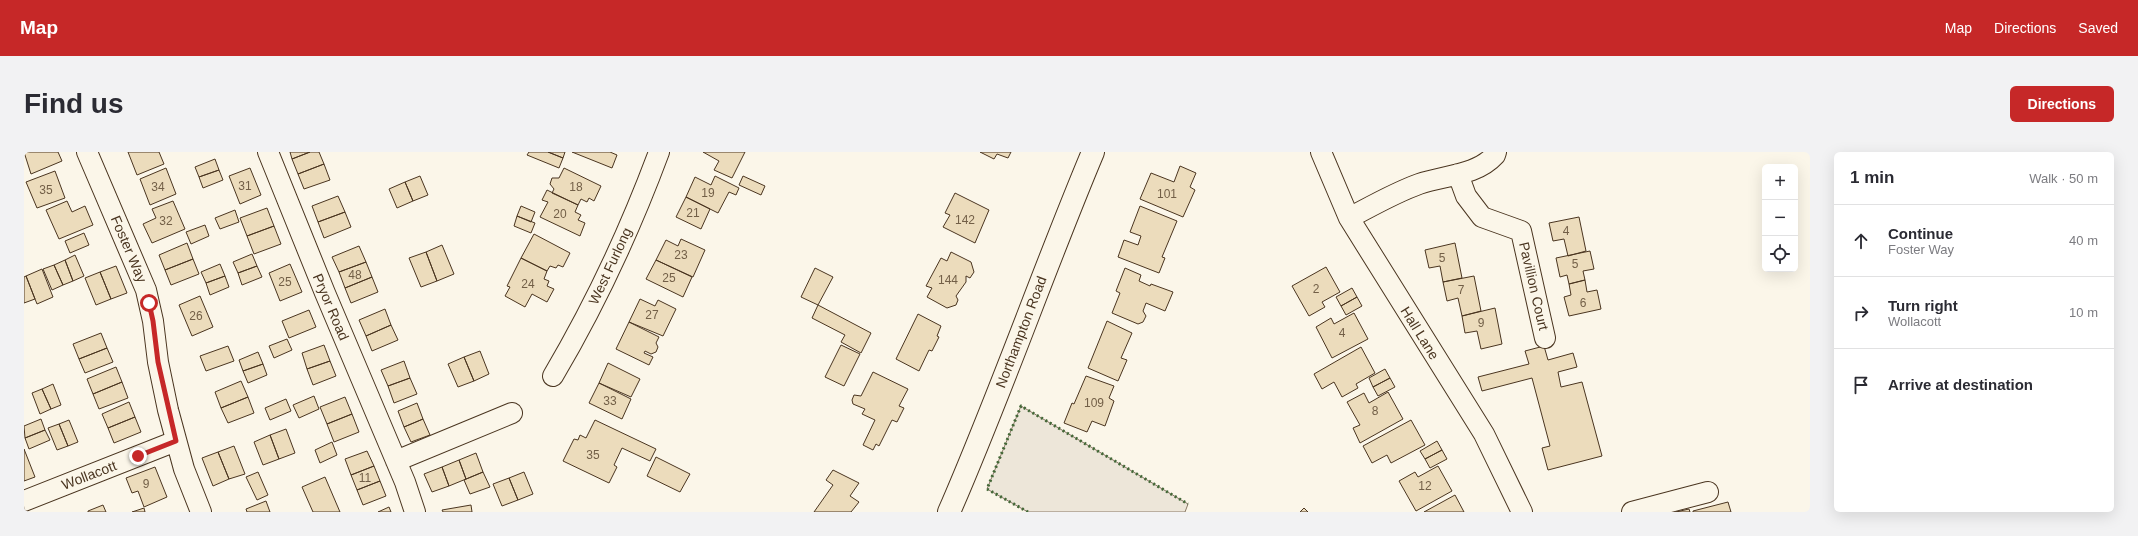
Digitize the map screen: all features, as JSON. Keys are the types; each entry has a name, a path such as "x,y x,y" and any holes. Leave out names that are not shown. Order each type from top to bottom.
{"main road":[{"name":"Northampton Road","path":"949,512 981,438 1053,247 1093,152"}],"street":[{"name":"Foster Way","path":"88,152 146,290 153,321 158,362 176,441 201,512"},
{"name":"Pryor Road","path":"268,152 405,482 415,512"},
{"name":"West Furlong","path":"553,376 584,323 623,240 659,152"},
{"name":"Hall Lane","path":"1321,152 1349,218 1484,434 1522,512"},
{"path":"1349,218 1398,193 1420,184 1458,174 1487,164 1496,152"},
{"name":"Pavillion Court","path":"1458,174 1466,196 1482,217 1521,231 1545,338"},
{"path":"396,461 512,413"},
{"name":"Wollacott","path":"24,501 176,441"},
{"path":"1632,512 1708,492"}],"shaded area":[{"path":"1021,406 1188,504 1185,512 1028,512 987,489"}],"building":[{"path":"24,152 58,152 62,161 31,174"},
{"path":"128,152 159,152 164,164 137,175"},
{"path":"290,152 310,152 292,159"},
{"path":"310,152 319,152 324,164 298,174 292,159"},
{"path":"529,152 548,152 563,158 559,168 527,155"},
{"path":"548,152 565,152 563,158"},
{"path":"572,152 610,152 617,155 612,168"},
{"path":"703,152 745,152 732,178 714,170 719,161"},
{"path":"980,152 1011,152 1008,158 997,154 994,159"},
{"path":"215,159 219,170 199,177 195,167"},
{"path":"324,164 330,180 304,189 298,174"},
{"path":"1180,166 1196,173 1190,187 1195,190 1183,217 1140,199 1151,173 1174,182"},
{"path":"166,168 176,194 150,205 140,179"},
{"path":"250,168 261,195 240,204 229,176"},
{"path":"564,168 601,186 594,201 589,198 587,202 581,199 578,205 552,193 554,189 550,184 552,178 559,178"},
{"path":"219,170 223,180 203,188 199,177"},
{"path":"55,171 65,198 37,208 26,182"},
{"path":"420,176 428,195 413,201 405,182"},
{"path":"715,176 739,188 736,195 729,192 718,213 686,197 695,177 711,185"},
{"path":"743,176 765,186 761,195 739,185"},
{"path":"405,182 413,201 397,208 389,189"},
{"path":"547,190 578,205 575,212 581,215 578,220 585,223 580,236 540,217 548,202 542,200"},
{"path":"955,193 989,210 975,243 943,227 950,215 945,213"},
{"path":"338,196 345,212 318,222 312,206"},
{"path":"686,197 710,209 701,229 676,217"},
{"path":"67,201 72,212 85,206 93,225 59,239 46,210"},
{"path":"173,201 185,229 152,243 143,224 156,218 152,209"},
{"path":"521,206 535,212 531,222 517,216"},
{"path":"1140,206 1177,221 1162,257 1165,258 1159,273 1118,257 1124,240 1138,245 1141,236 1130,232"},
{"path":"267,208 274,226 247,236 240,218"},
{"path":"235,210 239,222 220,229 215,218"},
{"path":"345,212 351,227 324,238 318,222"},
{"path":"517,216 535,223 531,233 514,226"},
{"path":"1579,217 1586,251 1568,256 1564,239 1553,241 1549,223"},
{"path":"205,225 209,236 191,244 186,232"},
{"path":"274,226 281,244 254,254 247,236"},
{"path":"84,233 89,245 70,253 65,241"},
{"path":"534,234 570,253 563,267 558,265 556,268 550,266 547,271 521,258"},
{"path":"681,239 705,250 693,277 656,260 666,240 678,246"},
{"path":"187,243 193,259 165,270 159,255"},
{"path":"1455,243 1462,278 1443,282 1440,266 1429,268 1425,250"},
{"path":"442,245 454,274 437,281 426,252"},
{"path":"359,246 366,262 339,272 332,257"},
{"path":"1590,251 1594,269 1583,271 1585,280 1569,284 1567,275 1560,277 1556,258"},
{"path":"426,252 437,281 421,287 409,258"},
{"path":"951,252 971,262 974,272 970,278 966,276 966,282 956,296 958,300 956,305 947,308 927,297 932,288 926,286 941,258 947,261"},
{"path":"252,254 257,266 238,273 233,262"},
{"path":"75,255 84,276 73,281 65,260"},
{"path":"521,258 547,271 544,279 549,281 547,286 554,289 547,302 532,294 525,307 505,296 510,287 507,286"},
{"path":"193,259 199,274 171,285 165,270"},
{"path":"65,260 73,281 63,285 54,265"},
{"path":"656,260 692,277 683,297 646,279"},
{"path":"366,262 372,277 345,288 339,272"},
{"path":"220,264 225,276 206,283 201,272"},
{"path":"290,264 302,292 280,301 269,273"},
{"path":"54,265 63,285 52,290 43,269"},
{"path":"116,266 127,293 111,299 100,272"},
{"path":"257,266 262,277 242,285 238,273"},
{"path":"1326,267 1340,292 1322,302 1325,307 1309,316 1292,286"},
{"path":"815,268 833,277 818,305 801,297"},
{"path":"1125,268 1141,275 1139,281 1150,286 1151,284 1173,292 1165,311 1146,303 1143,311 1146,316 1143,322 1138,324 1112,313 1120,293 1116,291"},
{"path":"42,269 53,297 37,304 26,276"},
{"path":"100,272 111,299 96,305 85,278"},
{"path":"26,276 35,299 24,303 24,277"},
{"path":"225,276 229,287 210,295 206,283"},
{"path":"1474,276 1481,311 1462,316 1458,298 1447,301 1443,282"},
{"path":"372,277 378,292 351,303 345,288"},
{"path":"1585,280 1587,292 1597,290 1601,309 1569,316 1564,297 1571,295 1569,284"},
{"path":"1352,288 1357,297 1341,306 1336,297"},
{"path":"200,296 213,327 192,336 179,305"},
{"path":"1357,297 1362,306 1346,315 1341,306"},
{"path":"640,299 655,306 658,300 676,309 663,336 629,322"},
{"path":"818,305 871,333 861,353 841,342 845,335 812,318"},
{"path":"1495,308 1502,344 1481,349 1477,331 1465,333 1462,316"},
{"path":"385,309 391,325 366,336 359,320"},
{"path":"309,310 316,327 289,338 282,321"},
{"path":"1354,313 1368,339 1332,358 1316,327 1331,318 1334,324"},
{"path":"918,314 941,326 937,336 939,337 932,351 929,350 919,371 896,359"},
{"path":"1107,321 1132,333 1121,358 1127,360 1118,381 1088,368"},
{"path":"629,322 659,337 656,343 658,347 656,352 651,354 645,351 644,353 653,357 649,365 616,349"},
{"path":"391,325 398,340 372,351 366,336"},
{"path":"101,333 107,348 79,359 73,344"},
{"path":"287,339 292,350 274,358 269,346"},
{"path":"324,345 330,361 307,369 302,353"},
{"path":"841,345 860,354 844,386 825,377"},
{"path":"228,346 234,361 206,371 200,356"},
{"path":"1544,346 1548,360 1573,353 1577,367 1558,372 1561,387 1582,382 1602,456 1548,470 1542,448 1550,446 1532,378 1482,391 1478,377 1529,364 1525,351"},
{"path":"1361,347 1375,373 1356,384 1358,388 1342,397 1334,382 1322,389 1314,374"},
{"path":"107,348 113,362 85,373 79,359"},
{"path":"480,351 489,374 474,381 464,357"},
{"path":"258,352 263,364 243,371 239,360"},
{"path":"464,357 474,381 458,387 448,364"},
{"path":"330,361 336,376 313,385 307,369"},
{"path":"404,361 410,378 388,386 381,370"},
{"path":"608,363 640,379 631,397 599,383"},
{"path":"263,364 267,375 248,383 243,371"},
{"path":"116,367 122,382 93,394 87,379"},
{"path":"1385,369 1390,378 1373,387 1369,378"},
{"path":"873,372 908,389 899,406 904,408 897,422 892,420 879,446 876,444 873,450 863,445 875,420 862,414 865,409 853,404 852,400 854,395 861,396"},
{"path":"1086,376 1114,386 1109,398 1114,401 1105,426 1092,421 1087,432 1064,423 1072,403 1074,404"},
{"path":"410,378 417,394 394,403 388,386"},
{"path":"1390,378 1395,387 1378,396 1373,387"},
{"path":"241,381 248,397 221,408 215,392"},
{"path":"122,382 128,398 99,409 93,394"},
{"path":"599,383 631,399 622,419 589,403"},
{"path":"53,384 61,405 51,409 42,389"},
{"path":"42,389 51,409 40,414 32,393"},
{"path":"1388,392 1403,419 1360,443 1353,428 1360,425 1347,402 1364,393 1369,403"},
{"path":"314,396 319,409 299,418 293,405"},
{"path":"248,397 254,413 228,423 221,408"},
{"path":"345,397 352,414 327,424 320,407"},
{"path":"286,399 291,411 270,420 265,408"},
{"path":"129,402 135,417 108,428 102,414"},
{"path":"417,403 423,419 404,427 398,411"},
{"path":"352,414 359,432 334,442 327,424"},
{"path":"135,417 141,432 114,443 108,428"},
{"path":"41,419 45,430 25,438 24,426"},
{"path":"423,419 430,435 411,442 404,427"},
{"path":"69,420 78,442 68,446 59,424"},
{"path":"595,420 656,449 650,461 622,448 614,465 617,467 609,483 563,461 574,439 578,440 580,435 586,438"},
{"path":"1411,420 1425,445 1391,463 1387,455 1372,463 1363,446"},
{"path":"59,424 68,446 57,450 48,428"},
{"path":"286,429 295,453 279,459 270,435"},
{"path":"45,430 50,440 29,449 25,438"},
{"path":"270,435 279,459 263,465 254,442"},
{"path":"1437,441 1442,450 1425,459 1420,451"},
{"path":"332,442 337,455 320,463 315,450"},
{"path":"234,446 245,474 229,479 218,452"},
{"path":"24,449 35,477 24,481"},
{"path":"1442,450 1447,459 1430,468 1425,459"},
{"path":"367,451 374,466 351,475 345,459"},
{"path":"218,452 229,479 213,486 202,458"},
{"path":"476,453 483,472 466,479 459,460"},
{"path":"656,457 690,474 680,492 647,476"},
{"path":"459,460 466,479 449,486 442,467"},
{"path":"374,466 380,481 357,490 351,475"},
{"path":"1438,466 1452,491 1416,511 1399,481 1415,472 1418,477"},
{"path":"155,467 167,497 144,507 138,491 132,493 126,478"},
{"path":"442,467 449,486 432,492 424,474"},
{"path":"833,470 859,483 850,496 859,502 851,512 814,512 833,485 826,480"},
{"path":"258,472 268,495 257,500 246,477"},
{"path":"483,472 490,487 470,494 464,480"},
{"path":"524,472 533,494 518,500 509,478"},
{"path":"325,477 340,512 313,512 302,487"},
{"path":"509,478 518,500 502,506 493,484"},
{"path":"380,481 386,496 363,505 357,490"},
{"path":"1455,495 1464,512 1424,512"},
{"path":"266,501 270,512 247,512 246,509"},
{"path":"1728,502 1731,512 1693,512 1693,511"},
{"path":"103,505 106,512 88,512 88,511"},
{"path":"471,505 472,512 443,512 442,510"},
{"path":"389,507 391,512 378,512"},
{"path":"144,508 145,512 132,512"},
{"path":"1304,508 1308,512 1300,512"},
{"path":"1689,509 1690,512 1676,512"}],"hedge":[{"path":"1028,512 987,489 1021,406 1188,504"}],"route":[{"path":"138,456 176,441 158,362 153,321 149,303"}]}
